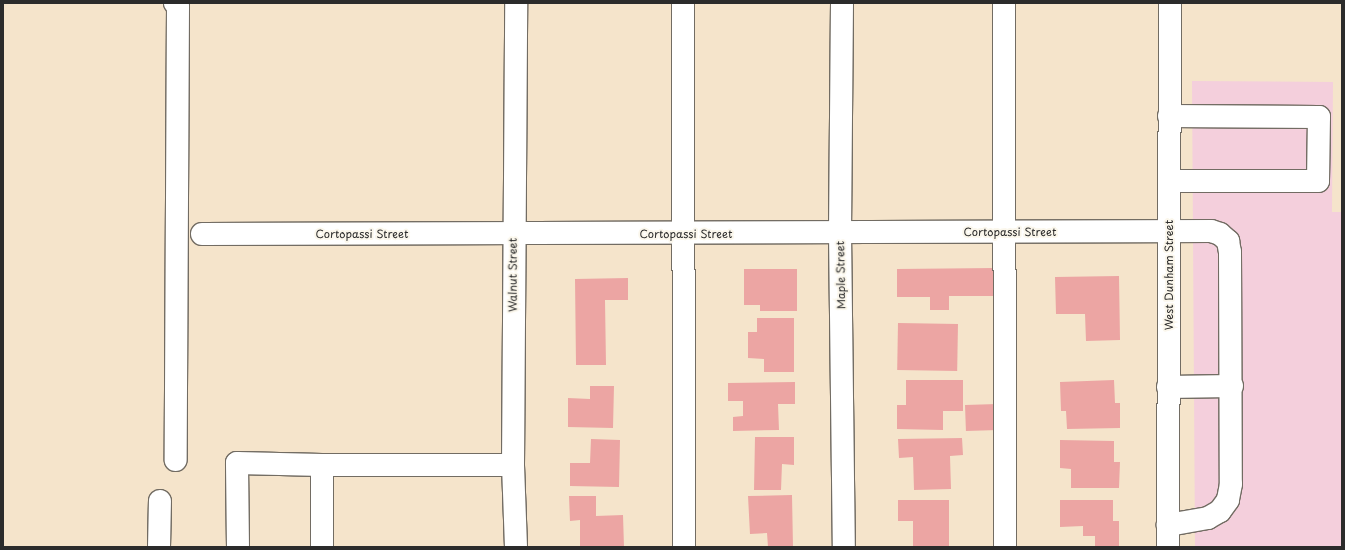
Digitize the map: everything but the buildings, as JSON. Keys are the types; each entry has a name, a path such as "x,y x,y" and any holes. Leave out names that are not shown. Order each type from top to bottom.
{"street":[{"path":"175,3 178,7 176,460"},
{"name":"Walnut Street","path":"516,3 513,465 516,547"},
{"path":"684,3 684,547"},
{"name":"Maple Street","path":"842,3 840,233 844,547"},
{"path":"1004,3 1006,232 1005,547"},
{"name":"West Dunham Street","path":"1168,547 1170,3"},
{"path":"1169,116 1319,117 1318,181 1169,181"},
{"name":"Cortopassi Street","path":"202,234 683,234 1212,231 1220,234 1228,241 1230,252 1232,386"},
{"path":"1168,387 1232,386 1232,468 1228,500 1220,511 1208,518 1168,525"},
{"path":"238,547 238,463 322,465 513,465"},
{"path":"322,465 322,547"},
{"path":"159,547 160,501"}],"shaded area":[{"path":"1192,81 1333,82 1332,212 1342,212 1342,547 1195,547"}]}
